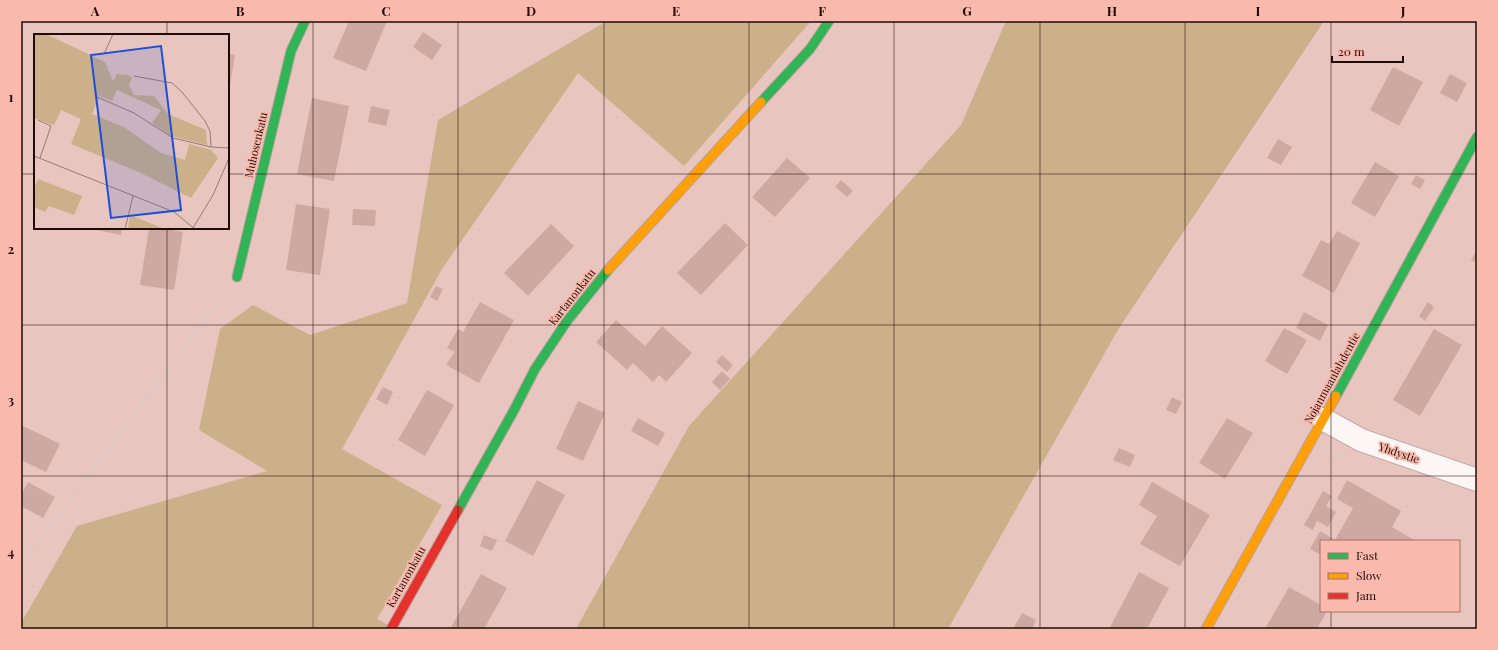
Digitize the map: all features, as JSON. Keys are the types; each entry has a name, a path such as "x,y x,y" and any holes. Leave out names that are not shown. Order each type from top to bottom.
{"street":[{"name":"Muhosenkatu","path":"237,277 291,51 305,21"},
{"name":"Kartanonkatu","path":"391,629 513,412 535,369 567,321 611,267 706,161 810,49 829,21"},
{"name":"Nojanmaanlahdentie","path":"1206,629 1477,138"},
{"name":"Yhdystie","path":"1323,419 1361,440 1477,480"}],"path":[{"path":"21,568 34,548 237,277"},
{"path":"21,539 34,548"}],"shaded area":[{"path":"607,21 811,21 684,166 578,73 442,269 342,449 442,505 377,619 395,629 21,629 21,623 77,526 267,471 199,430 220,329 253,305 310,335 407,303 438,120"},
{"path":"1006,21 1324,21 1119,328 948,629 576,629 689,426 961,125"}],"building":[{"path":"349,21 387,21 366,71 333,58"},
{"path":"423,32 442,45 432,60 413,47"},
{"path":"229,54 235,55 229,91"},
{"path":"1393,67 1423,82 1399,126 1370,110"},
{"path":"1450,74 1467,83 1457,102 1440,93"},
{"path":"312,98 349,106 334,181 297,174"},
{"path":"371,106 390,110 386,126 368,122"},
{"path":"1278,139 1292,147 1281,165 1267,158"},
{"path":"787,158 810,178 775,217 752,197"},
{"path":"1375,162 1399,176 1375,217 1351,203"},
{"path":"1416,175 1425,180 1420,189 1411,184"},
{"path":"841,180 853,191 847,197 835,187"},
{"path":"296,204 330,209 320,275 286,270"},
{"path":"353,209 376,210 375,226 352,225"},
{"path":"725,223 748,245 701,295 677,273"},
{"path":"551,224 574,246 528,296 504,273"},
{"path":"93,229 122,229 121,235"},
{"path":"149,229 166,229 183,232 174,290 140,285"},
{"path":"1337,231 1360,243 1334,293 1302,276 1321,240 1329,244"},
{"path":"1477,250 1477,263 1471,260"},
{"path":"436,286 443,289 437,301 430,297"},
{"path":"480,302 514,320 479,383 446,365 455,352 447,348 458,329 463,332"},
{"path":"1428,302 1434,307 1425,321 1419,316"},
{"path":"1304,312 1328,325 1320,341 1296,328"},
{"path":"616,320 645,346 662,326 692,353 666,382 659,375 653,382 633,363 627,370 596,342"},
{"path":"1284,328 1307,340 1287,374 1265,361"},
{"path":"1434,329 1462,345 1420,416 1393,400"},
{"path":"722,355 733,365 727,372 716,362"},
{"path":"722,371 730,379 720,390 712,382"},
{"path":"383,387 393,392 387,405 376,399"},
{"path":"427,390 454,405 425,456 398,440"},
{"path":"1172,397 1182,402 1176,414 1166,410"},
{"path":"578,401 605,413 583,461 556,449"},
{"path":"638,418 665,433 658,446 631,431"},
{"path":"1227,418 1253,433 1225,479 1199,463"},
{"path":"21,425 60,444 46,472 21,460"},
{"path":"1119,448 1135,455 1130,467 1113,460"},
{"path":"537,480 565,495 533,556 505,541"},
{"path":"1347,480 1401,511 1392,527 1414,540 1335,540 1353,508 1337,499"},
{"path":"28,482 55,497 43,518 21,506 21,495"},
{"path":"1152,482 1210,515 1180,566 1140,544 1157,516 1139,505"},
{"path":"1323,491 1332,496 1326,506 1336,512 1328,527 1317,521 1313,530 1304,525"},
{"path":"1320,531 1335,540 1320,540 1320,554 1310,549"},
{"path":"484,535 497,540 492,551 480,546"},
{"path":"1139,572 1169,588 1147,629 1109,629"},
{"path":"481,574 507,588 484,629 450,629"},
{"path":"1289,587 1320,604 1320,612 1326,612 1317,629 1265,629"},
{"path":"1022,613 1036,620 1032,629 1013,629"}],"traffic: fast":[{"path":"237,277 291,51 305,21"},
{"path":"761,102 810,49 829,21"},
{"path":"1336,396 1477,137"},
{"path":"458,510 513,412 535,369 567,321 608,270"}],"traffic: slow":[{"path":"608,270 761,102"},
{"path":"1206,629 1336,396"}],"traffic: jam":[{"path":"391,629 458,510"}]}
